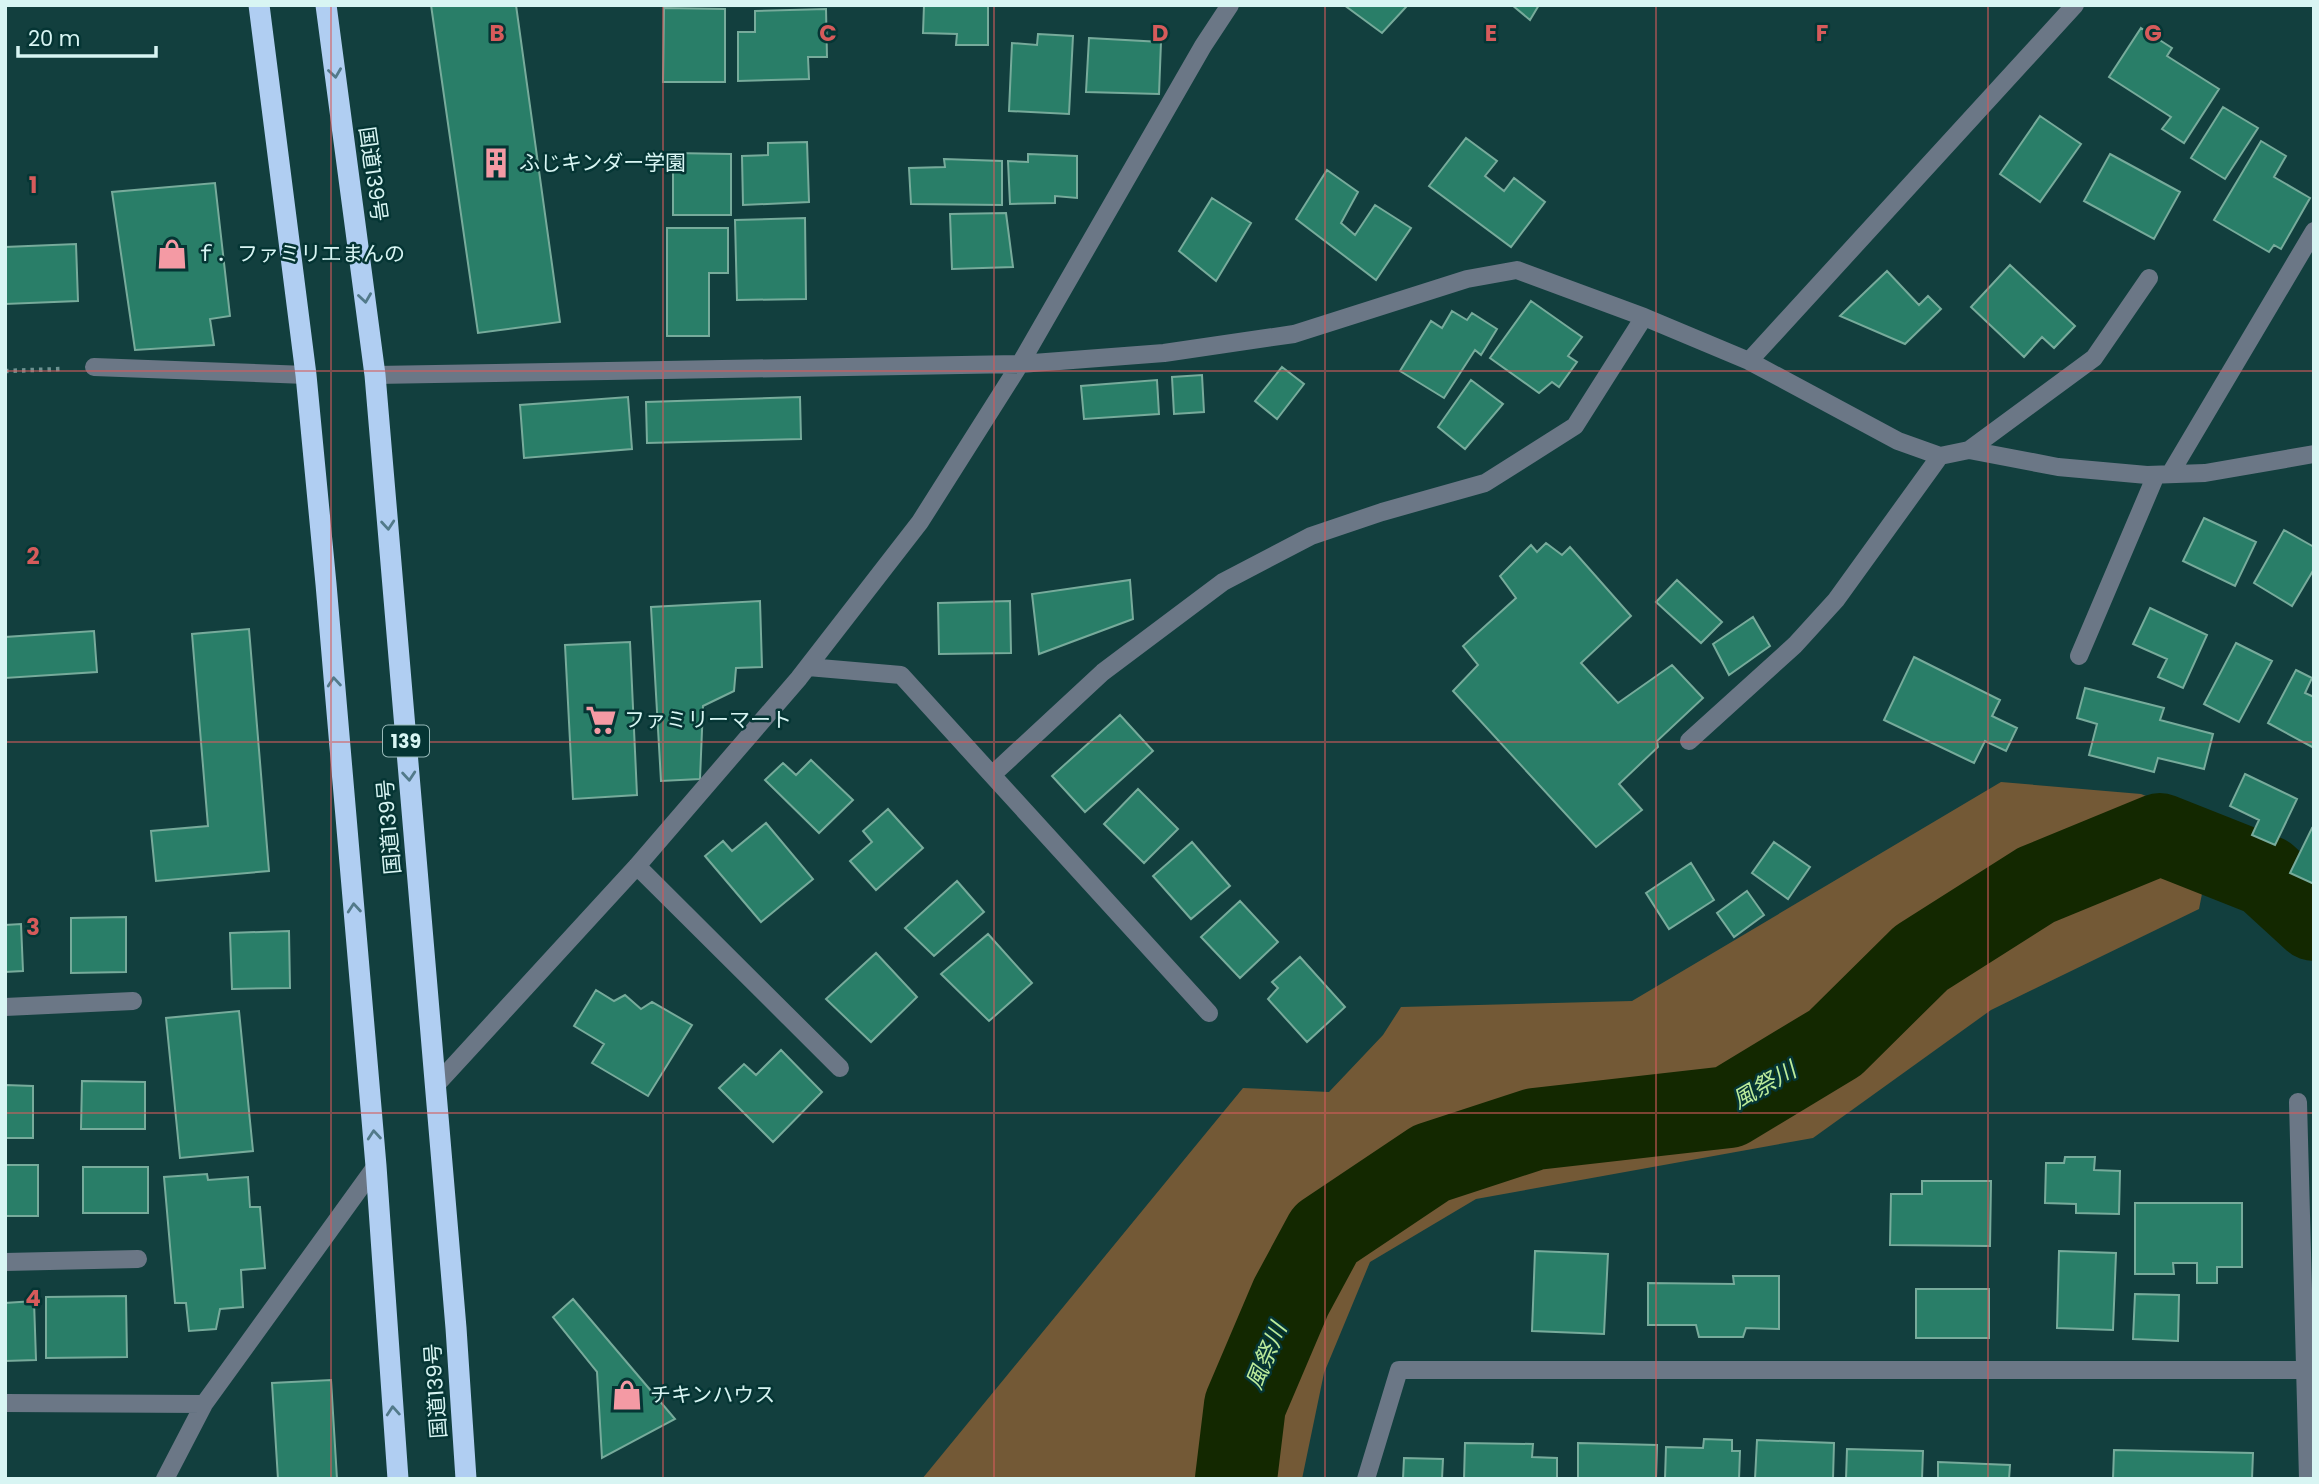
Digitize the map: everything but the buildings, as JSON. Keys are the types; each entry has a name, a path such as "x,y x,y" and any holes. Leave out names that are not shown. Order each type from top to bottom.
{"highway":[{"name":"国道139号","path":"259,5 306,376 376,1166 398,1479"},
{"name":"国道139号","path":"326,5 375,375 436,1085 466,1479"}],"street":[{"path":"436,1085 637,866 808,667 919,522 1020,364 1203,46 1230,5"},
{"path":"1749,361 2075,5"},
{"path":"2079,656 2163,474 2314,231"},
{"path":"375,375 1020,364 1164,353 1294,334 1467,279 1517,270 1644,317 1749,361 1898,441 1940,456 1969,450 2058,467 2163,474 2205,473 2314,453"},
{"path":"1969,450 2094,358 2149,278"},
{"path":"992,775 1103,672 1223,582 1311,536 1382,512 1485,483 1575,426 1644,317"},
{"path":"94,367 306,376"},
{"path":"1689,741 1795,645 1836,600 1940,456"},
{"path":"808,667 901,675 1209,1013"},
{"path":"637,866 840,1068"},
{"path":"5,1007 133,1001"},
{"path":"2298,1102 2308,1479"},
{"path":"165,1479 204,1404 376,1166"},
{"path":"5,1262 138,1259"},
{"path":"1366,1479 1399,1370 2305,1370"},
{"path":"5,1403 204,1404"}],"path":[{"path":"5,371 94,367"}],"shaded area":[{"path":"2001,782 2141,794 2216,823 2199,909 1991,1010 1813,1138 1476,1199 1370,1262 1324,1373 1302,1479 922,1479 1243,1088 1329,1092 1383,1035 1401,1007 1632,1001"}],"waterway":[{"name":"風祭川","path":"1236,1479 1245,1405 1291,1297 1325,1234 1431,1163 1535,1129 1729,1107 1835,1043 1921,958 2036,885 2160,834 2266,876 2314,920"}],"place":[{"name":"ふじキンダー学園","path":"496,163"},
{"name":"ｆ．ファミリエまんの","path":"172,254"},
{"name":"ファミリーマート","path":"601,720"},
{"name":"チキンハウス","path":"627,1395"}]}
